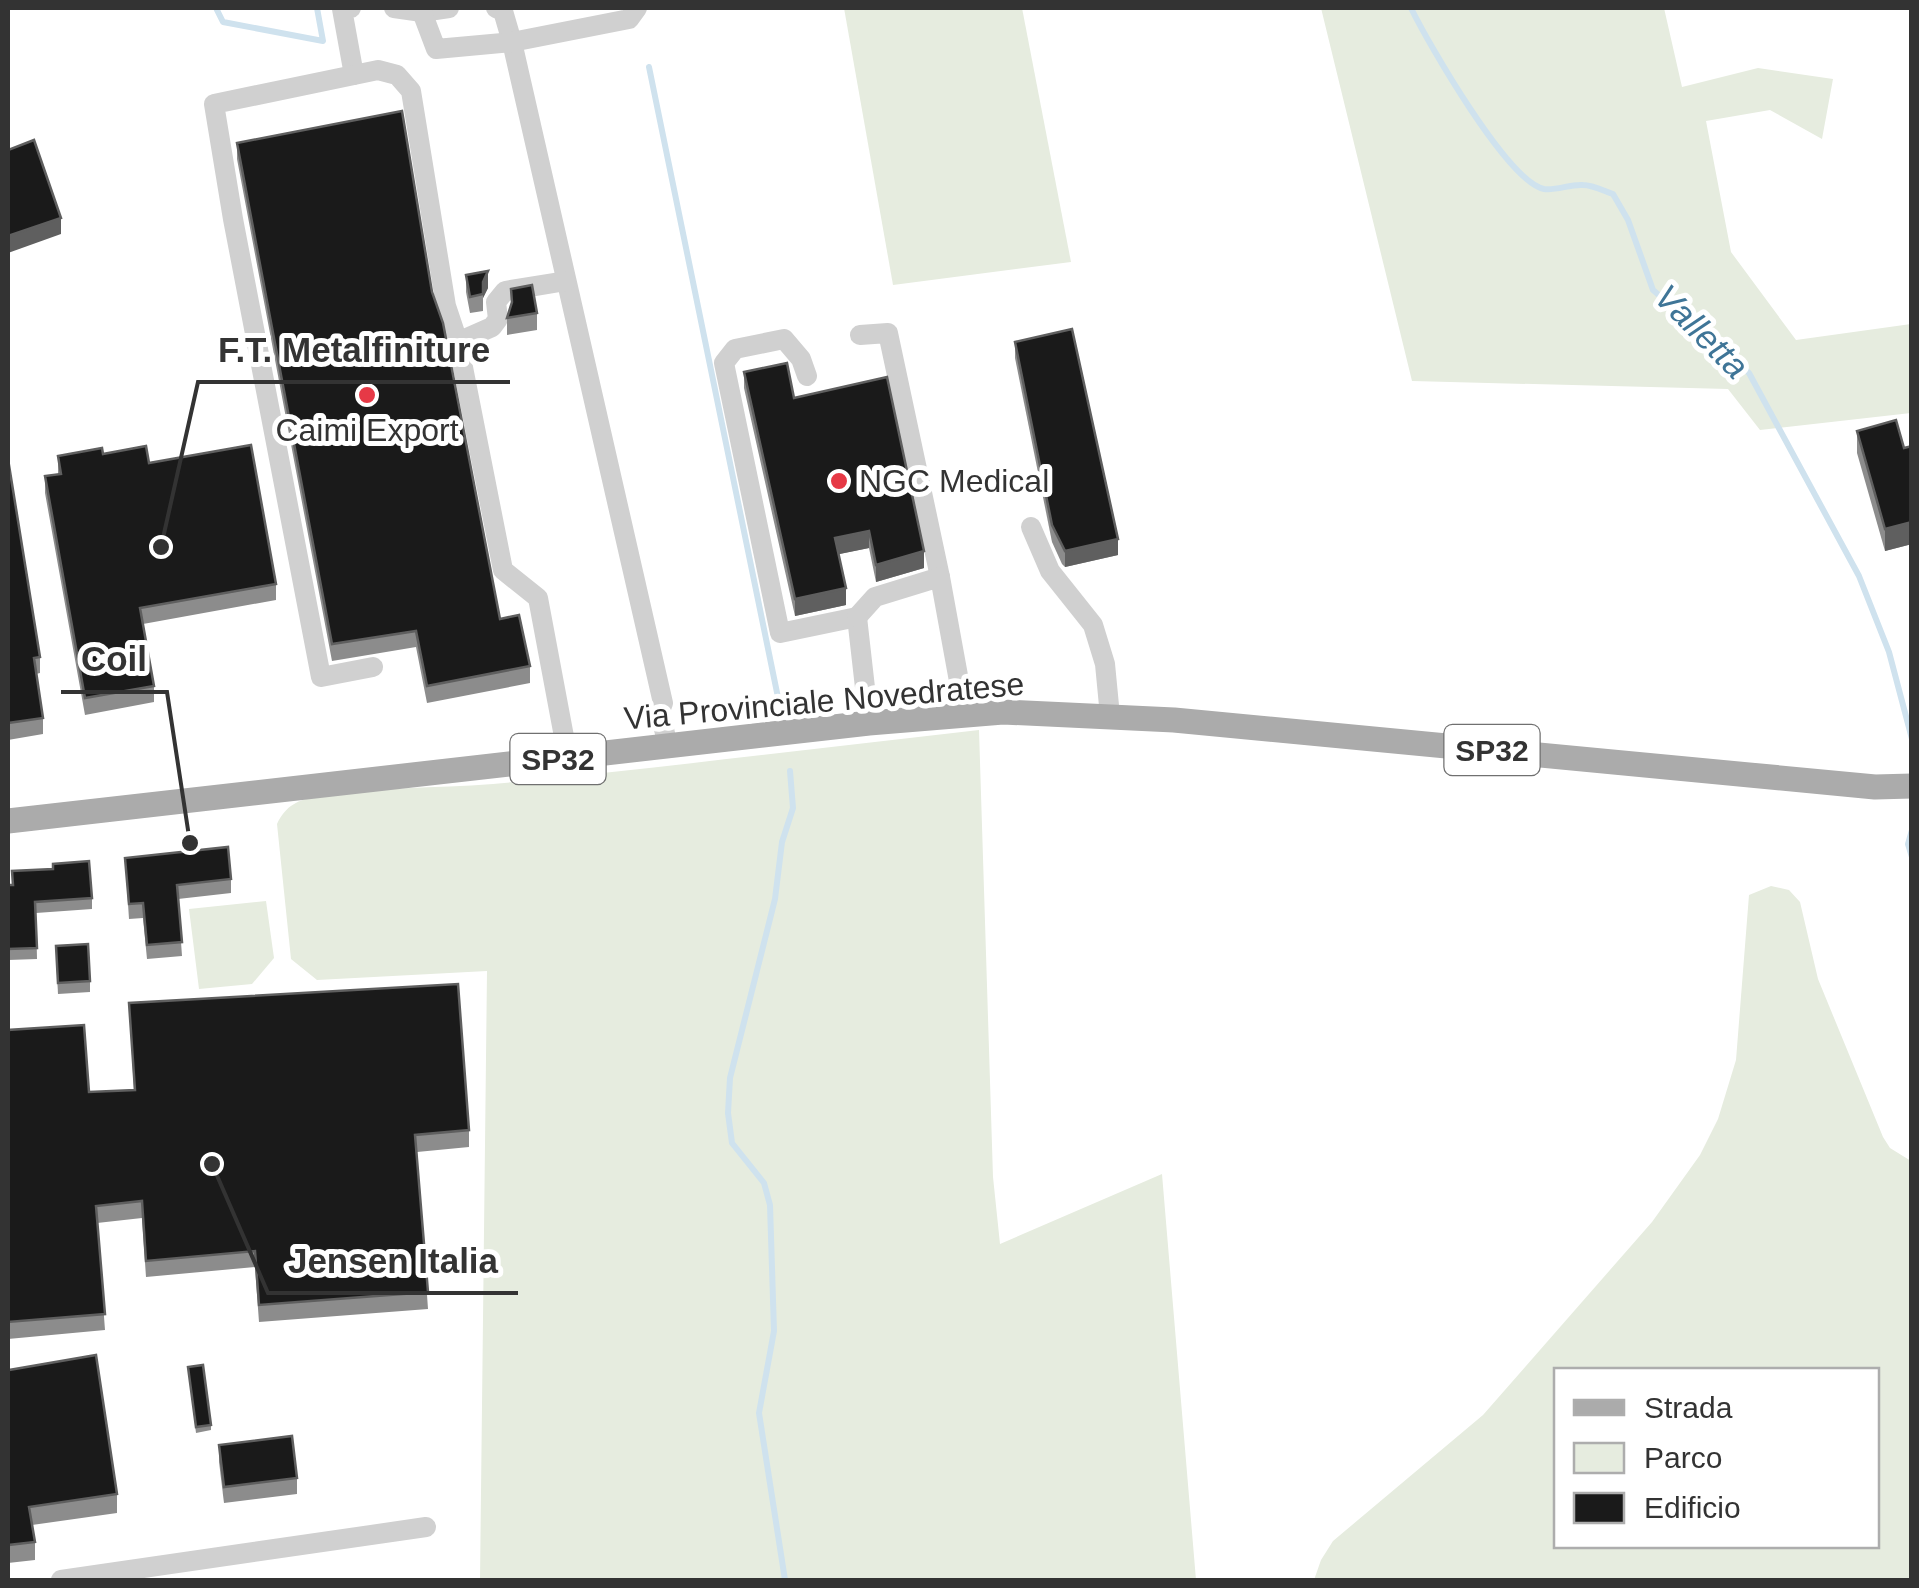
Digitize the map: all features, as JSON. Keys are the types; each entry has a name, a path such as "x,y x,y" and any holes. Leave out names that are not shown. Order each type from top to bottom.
{"main road":[{"name":"Via Provinciale Novedratese","path":"8,821 869,723 1003,712 1110,716"},
{"name":"SP32","path":"1110,716 1875,787 1912,786"}],"street":[{"path":"344,8 354,75"},
{"path":"394,8 422,12 449,8"},
{"path":"496,8 503,11 512,42 664,703 660,711 668,747"},
{"path":"422,12 436,48 512,42 628,18 637,8"},
{"path":"373,667 322,678 236,238 214,104 378,70 397,75 412,91 446,306 458,342 503,570 538,598 568,758"},
{"path":"458,342 492,327 498,319 496,302 505,292 566,281"},
{"path":"860,335 888,333 965,714"},
{"path":"806,376 800,358 784,339 735,349 724,364 780,633 857,617 875,597 940,577"},
{"path":"1030,527 1050,572 1093,625 1105,664 1110,716"},
{"path":"857,617 869,723"},
{"path":"61,1580 426,1528"}],"green space":[{"path":"844,8 1022,8 1071,262 893,285"},
{"path":"1321,8 1664,8 1682,87 1758,68 1833,79 1822,139 1770,110 1706,121 1731,252 1796,340 1911,324 1911,413 1760,430 1728,389 1412,381"},
{"path":"979,730 993,1177 1000,1244 1162,1174 1196,1580 480,1580 487,971 317,980 291,959 277,824 299,802 340,793 554,778"},
{"path":"1771,886 1789,890 1800,902 1818,979 1883,1137 1890,1148 1911,1161 1911,1580 1314,1580 1333,1541 1483,1415 1652,1222 1700,1155 1718,1119 1736,1060 1749,895"},
{"path":"266,901 274,958 252,984 199,989 189,909"}],"building":[{"name":"Caimi Export","path":"402,111 432,292 443,323 500,619 519,615 530,666 427,686 416,631 332,644 237,143"},
{"path":"34,140 61,218 8,236 8,150"},
{"path":"488,271 483,294 470,297 466,275"},
{"path":"532,285 537,313 507,318 511,289"},
{"path":"1072,329 1118,539 1065,551 1052,525 1015,342"},
{"name":"NGC Medical","path":"787,363 794,398 887,377 924,551 876,565 869,531 835,538 846,588 795,599 744,372"},
{"path":"1896,420 1904,448 1912,446 1912,522 1885,529 1857,431"},
{"path":"251,445 276,584 140,608 154,686 85,698 45,476 61,474 58,456 102,448 103,454 146,446 149,463"},
{"path":"8,459 40,657 34,658 43,718 8,723"},
{"path":"228,847 231,879 177,885 182,942 147,945 143,903 129,904 125,858"},
{"path":"89,861 92,898 35,902 37,948 8,949 8,885 13,885 12,871 53,869 53,864"},
{"path":"88,944 90,981 58,983 56,946"},
{"path":"458,984 469,1130 415,1135 428,1292 259,1305 255,1251 146,1261 142,1201 96,1206 105,1314 8,1322 8,1030 84,1025 89,1092 135,1090 129,1003"},
{"path":"96,1355 117,1494 29,1507 35,1542 8,1545 8,1363 9,1370"},
{"path":"203,1365 211,1425 196,1427 188,1367"},
{"path":"292,1436 297,1478 224,1487 219,1445"}],"waterway":[{"path":"216,8 223,22 323,41 317,8"},
{"name":"Valletta","path":"1411,8 1470,109 1510,163 1544,189 1587,185 1613,194 1628,220 1653,290 1749,373 1859,576 1889,652 1912,739"},
{"path":"649,67 782,717"},
{"path":"785,1580 759,1413 774,1331 770,1205 764,1183 732,1143 728,1113 730,1078 775,899 782,842 793,808 790,771"},
{"name":"Valletta","path":"1912,830 1908,844 1912,857"}],"place":[{"name":"Caimi Export","path":"367,395"},
{"name":"NGC Medical","path":"839,481"},
{"name":"F.T. Metalfiniture","path":"161,547"},
{"name":"Coil","path":"190,843"},
{"name":"Jensen Italia","path":"212,1164"}]}
